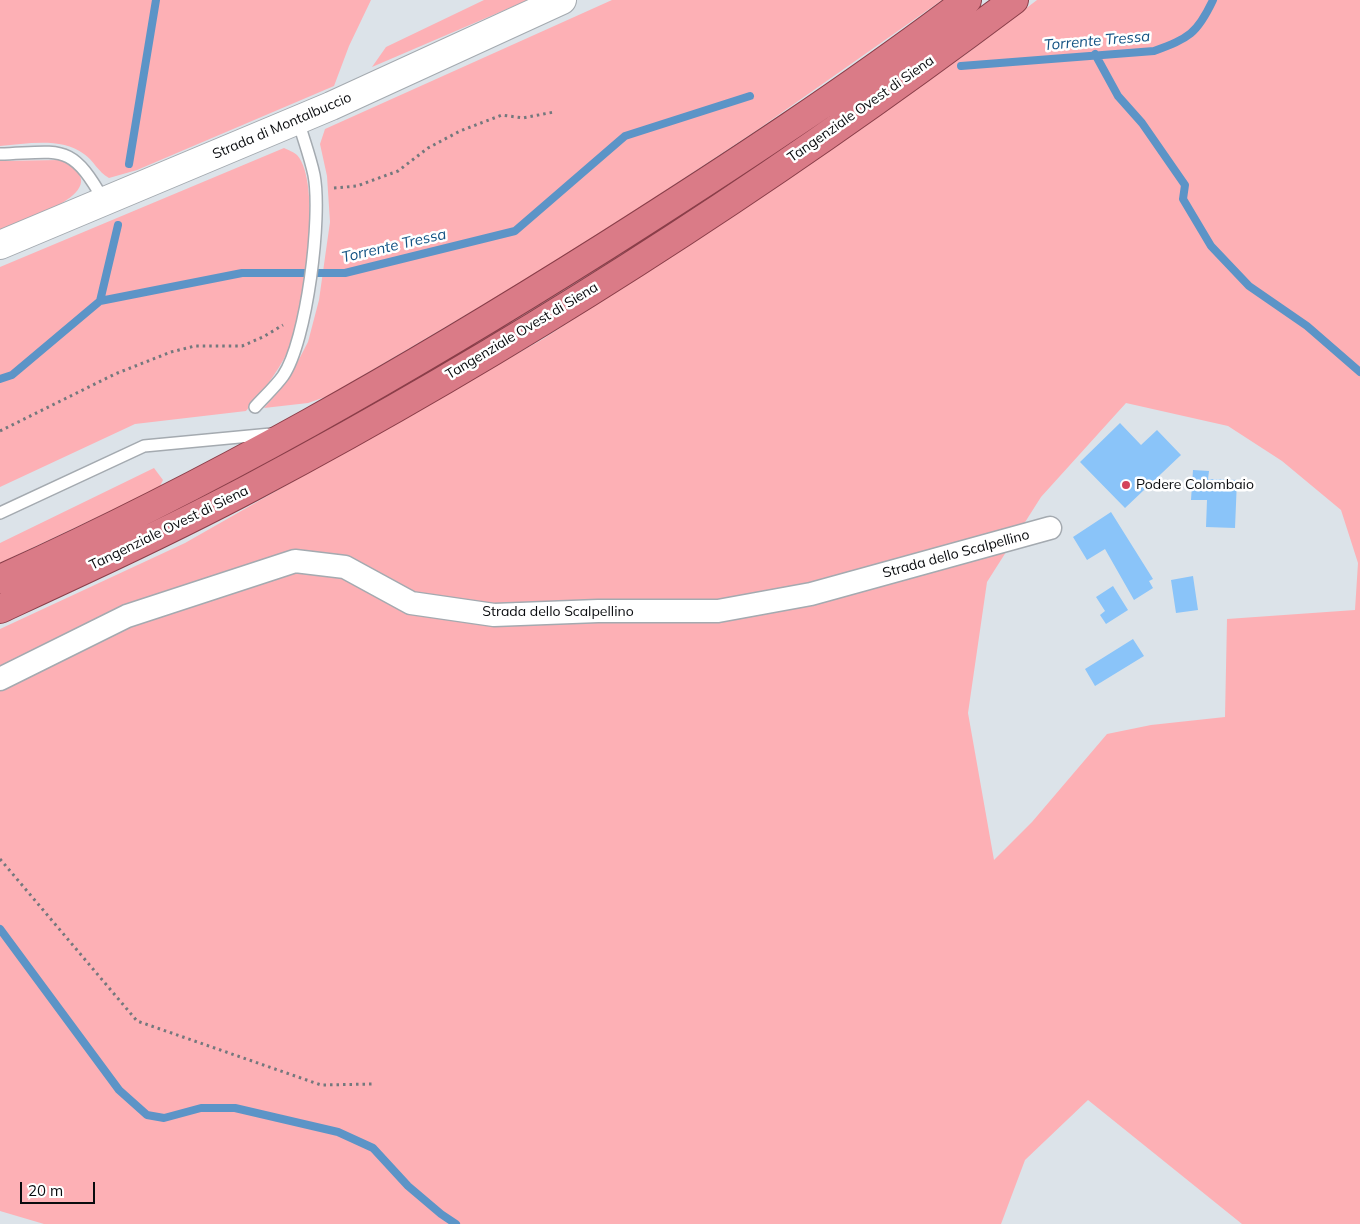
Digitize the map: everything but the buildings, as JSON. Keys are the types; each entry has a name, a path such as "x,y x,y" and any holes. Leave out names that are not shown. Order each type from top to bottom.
{"highway":[{"name":"Tangenziale Ovest di Siena","path":"0,579 52,556 296,432 526,296 730,167 908,45 967,0"},
{"name":"Tangenziale Ovest di Siena","path":"0,610 251,488 538,324 733,199 962,39 1014,0"}],"street":[{"name":"Strada di Montalbuccio","path":"0,245 298,120 562,0"},
{"name":"Strada dello Scalpellino","path":"0,679 127,616 295,561 345,567 411,603 494,615 598,611 718,611 811,594 1050,528"}],"lane":[{"path":"255,408 284,375 303,319 307,300 317,212 316,190 314,175 298,120"},
{"path":"0,154 52,152 68,155 77,160 88,173 104,201"},
{"path":"0,513 144,446 296,432"}],"path":[{"path":"316,190 357,186 398,171 428,148 460,131 502,115 523,118 554,112"},
{"path":"0,431 115,374 171,352 195,346 242,346 263,337 284,324 303,319"},
{"path":"0,859 137,1021 321,1085 372,1084"}],"shaded area":[{"path":"0,0 371,0 349,46 334,86 137,170 109,178 84,154 65,145 32,143 0,146"},
{"path":"484,0 528,0 372,67 386,47"},
{"path":"612,0 942,0 757,130 537,273 328,396 308,403 264,408 288,380 308,342 319,300 330,222 327,176 320,144 325,129"},
{"path":"1037,0 1360,0 1360,1224 1242,1224 1088,1100 1025,1160 1001,1224 44,1224 0,1211 0,629 185,543 543,339 802,170 969,52","holes":["1126,403 1228,426 1282,461 1341,510 1358,563 1355,610 1227,619 1225,717 1151,725 1107,734 1032,822 994,860 968,713 987,582 1041,497"]},
{"path":"284,148 297,155 304,169 308,190 310,216 306,272 302,299 289,349 273,377 246,411 135,424 0,487 0,267"},
{"path":"60,160 77,171 81,182 76,192 47,211 0,230 0,161"},
{"path":"154,468 163,480 159,488 0,563 0,543"}],"waterway":[{"path":"129,164 156,0"},
{"name":"Torrente Tressa","path":"961,66 1154,51 1184,38 1197,28 1213,0"},
{"path":"1095,54 1118,96 1142,123 1185,185 1183,199 1211,246 1249,286 1307,326 1360,372"},
{"name":"Torrente Tressa","path":"0,379 12,375 100,301 242,273 345,273 515,231 625,136 750,96"},
{"path":"100,301 118,225"},
{"path":"0,929 119,1090 147,1115 164,1118 201,1108 235,1108 338,1132 373,1148 408,1186 456,1224"}],"place":[{"name":"Podere Colombaio","path":"1126,485"}]}
